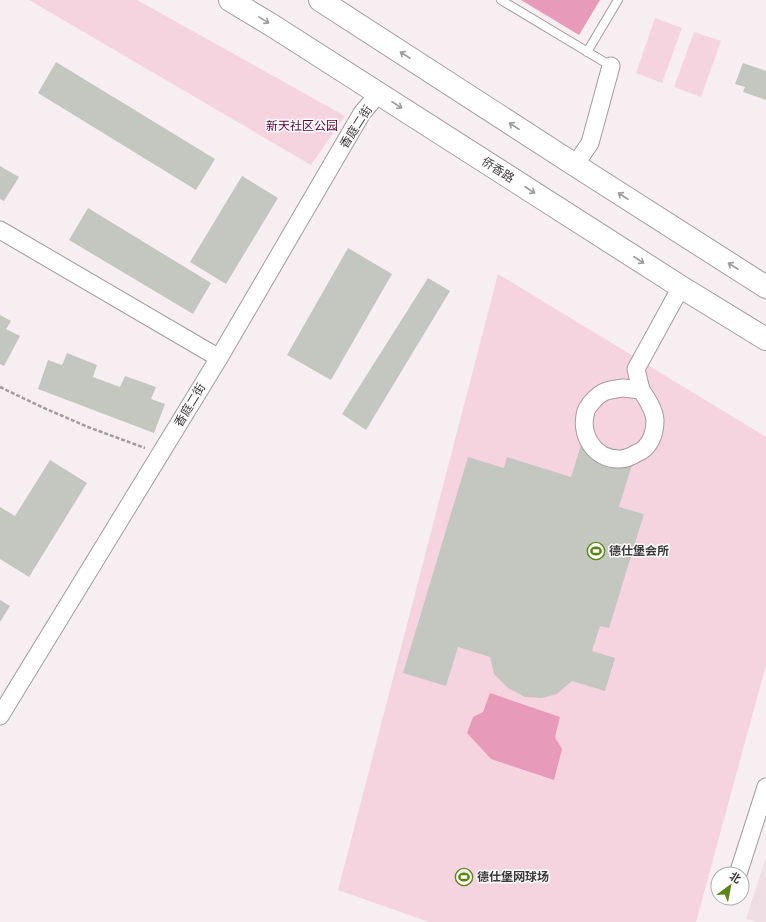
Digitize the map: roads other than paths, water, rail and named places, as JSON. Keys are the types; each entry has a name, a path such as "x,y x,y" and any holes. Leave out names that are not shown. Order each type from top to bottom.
{"main road":[{"name":"侨香路","path":"230,0 379,93 681,287 766,339"},
{"path":"320,0 766,287"}],"street":[{"path":"575,165 590,143 611,66"},
{"name":"香庭二街","path":"0,716 219,358 362,113 379,93"},
{"path":"0,230 219,358"},
{"path":"641,390 623,388 608,390 597,396 587,408 584,429 591,446 600,454 620,459 630,458 645,449 652,439 655,420 651,405 641,390 636,369 681,287"},
{"path":"741,866 766,787"}],"lane":[{"path":"501,0 611,66"},
{"path":"587,52 618,0"}],"place":[{"name":"德仕堡会所","path":"596,551"},
{"name":"德仕堡网球场","path":"464,877"}],"park label":[{"name":"新天社区公园","path":"302,126"}]}
